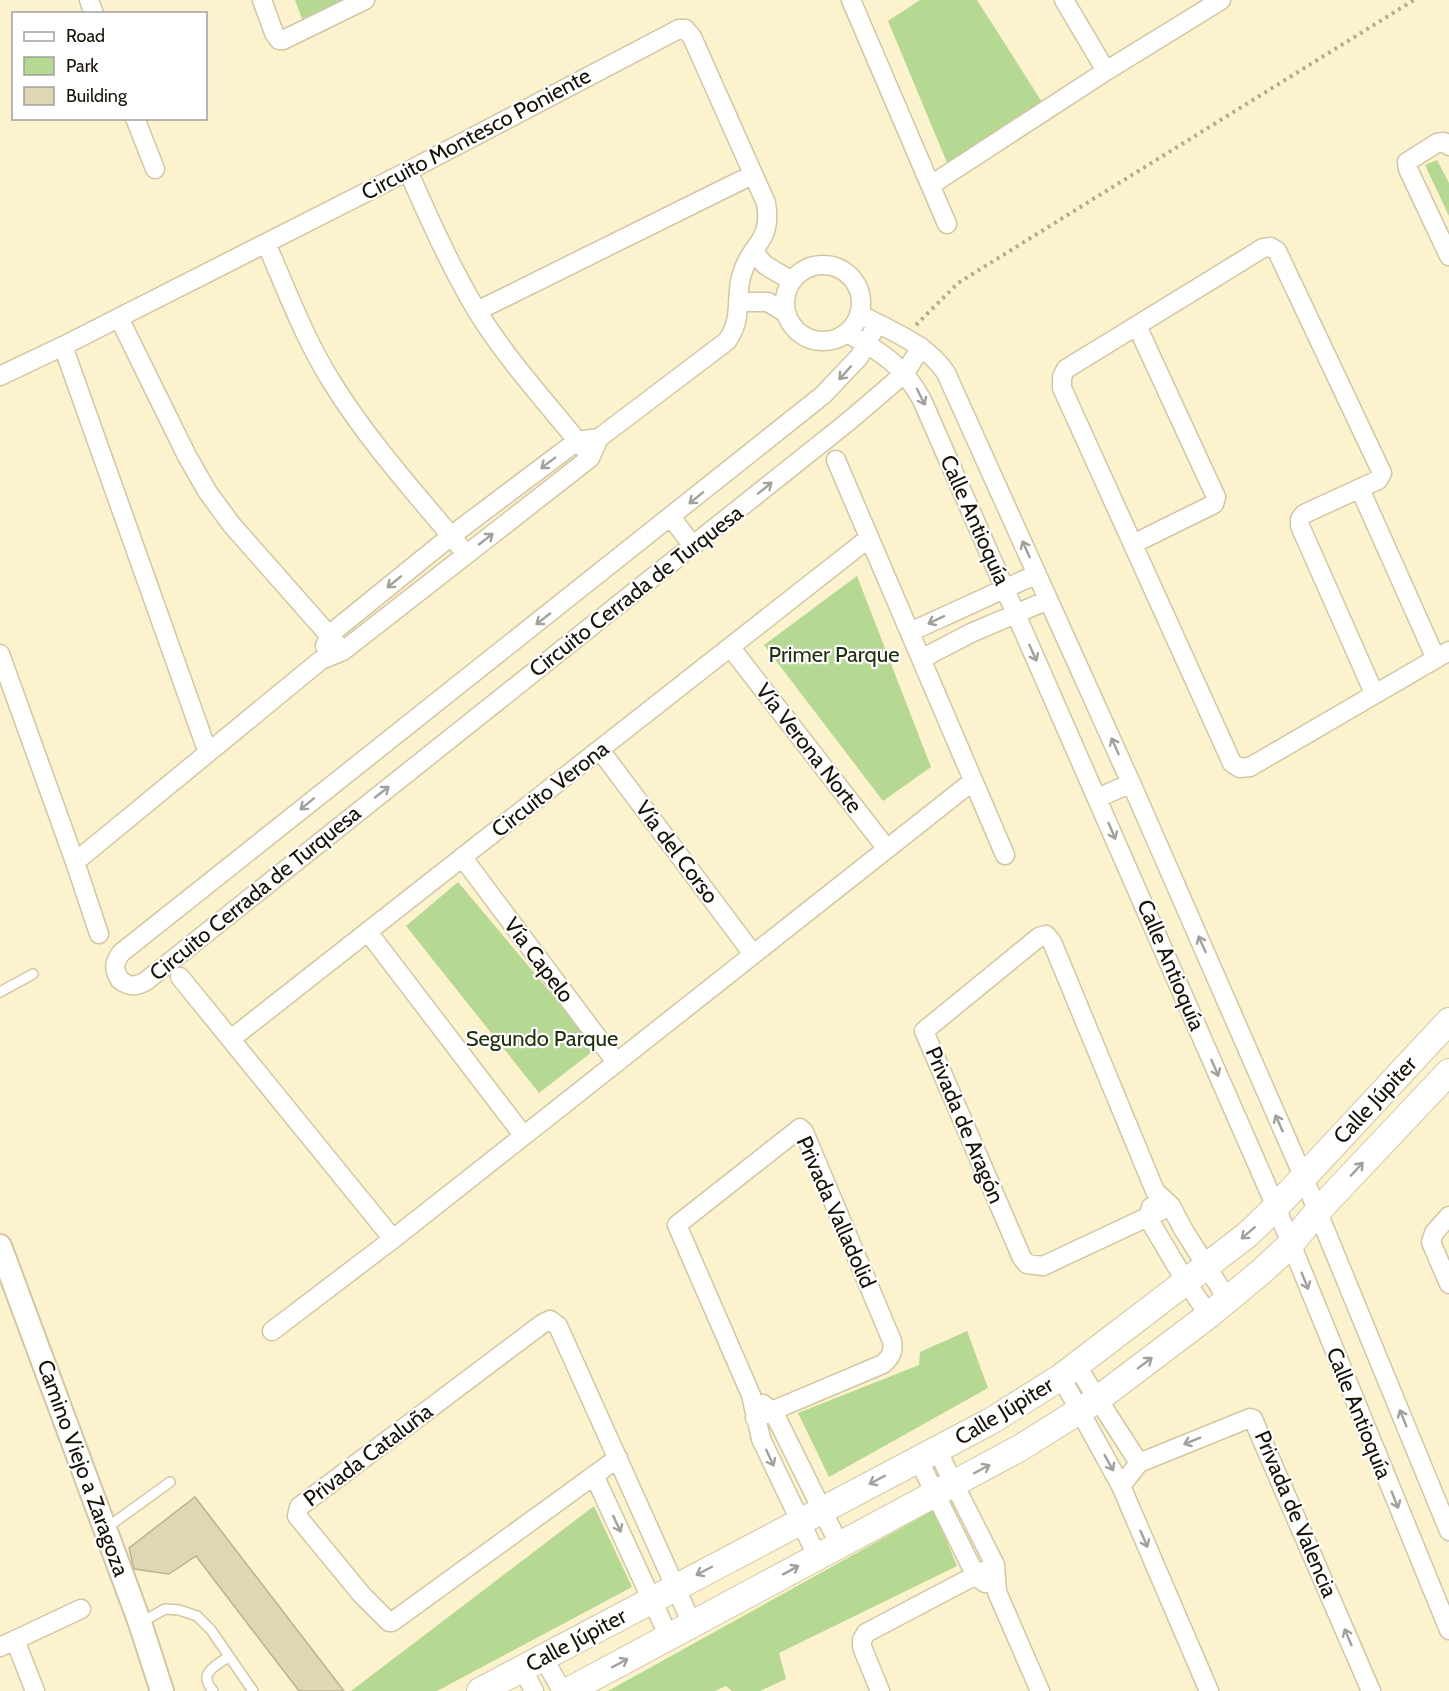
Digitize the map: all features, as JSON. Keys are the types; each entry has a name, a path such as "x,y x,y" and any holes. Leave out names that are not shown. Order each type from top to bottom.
{"main road":[{"name":"Calle Júpiter","path":"480,1691 991,1421 1068,1371 1247,1235 1449,1021"},
{"name":"Calle Júpiter","path":"568,1691 1020,1448 1089,1405 1219,1308 1290,1245 1317,1212 1449,1072"}],"street":[{"path":"262,0 274,33 279,40 286,40 365,0"},
{"path":"851,0 947,224"},
{"path":"1064,0 1106,71"},
{"path":"931,185 1106,71 1221,0"},
{"name":"Circuito Montesco Poniente","path":"0,376 408,171 679,29 685,30 692,37 766,203 768,218 766,230 741,277 737,320 734,331 727,340 599,438"},
{"path":"136,120 155,170"},
{"path":"1449,146 1444,142 1437,143 1407,162 1408,169 1449,256"},
{"path":"408,171 437,237 477,311 522,374 590,458"},
{"path":"477,311 752,175"},
{"path":"266,243 306,337 331,383 379,449 466,554"},
{"path":"1360,489 1442,655 1250,767 1240,768 1232,763 1062,388 1062,377 1066,369 1263,248 1271,247 1277,251 1382,473 1378,480 1304,514 1300,519 1300,526 1374,693"},
{"path":"753,251 765,265 792,281"},
{"path":"738,302 768,302 787,314 798,332 807,337 828,341 847,333 854,324 859,314 861,301 858,288 851,277 840,268 827,265 814,266 801,271 792,281 786,297 787,314"},
{"name":"Calle Antioquía","path":"859,314 921,347 940,364 946,373 1131,783 1303,1176 1449,1530"},
{"path":"119,318 187,456 207,491 231,524 343,651"},
{"name":"Circuito Cerrada de Turquesa","path":"877,324 867,344 844,375 823,395 121,953 114,967 120,980 130,986 137,986 146,981 849,422 905,373 921,347"},
{"path":"1133,544 1214,504 1216,497 1137,326"},
{"name":"Calle Antioquía","path":"847,333 884,355 905,373 922,400 1275,1207 1449,1630"},
{"path":"63,346 208,753"},
{"path":"321,660 328,635 451,536 577,441 599,438"},
{"path":"75,862 321,660 343,651 590,458 599,438"},
{"path":"836,460 1005,855"},
{"path":"671,517 693,546"},
{"name":"Circuito Verona","path":"231,1039 869,538"},
{"path":"910,632 1037,574"},
{"path":"921,658 1048,600"},
{"name":"Vía Verona Norte","path":"731,648 887,849"},
{"path":"0,654 99,934"},
{"name":"Vía del Corso","path":"600,750 753,954"},
{"path":"272,1332 973,781"},
{"path":"1098,798 1131,783"},
{"name":"Vía Capelo","path":"462,858 616,1062"},
{"path":"368,932 523,1135"},
{"name":"Privada de Aragón","path":"1171,1206 1043,1266 1027,1264 1022,1258 924,1030 1039,937 1046,935 1052,942 1155,1191 1171,1206 1206,1266 1219,1308"},
{"path":"180,977 393,1239"},
{"name":"Privada Valladolid","path":"755,1418 883,1364 894,1347 804,1132 800,1128 677,1225 751,1395 755,1418 761,1439 811,1515 839,1544"},
{"path":"1155,1191 1148,1218 1186,1282 1219,1308"},
{"path":"1449,1216 1434,1233 1431,1242 1449,1284"},
{"name":"Camino Viejo a Zaragoza","path":"0,1246 140,1623 162,1691"},
{"name":"Privada Cataluña","path":"618,1458 392,1622 389,1622 362,1595 297,1516 299,1507 550,1320 558,1326 618,1458 692,1624"},
{"path":"1068,1371 1089,1405 1139,1463"},
{"name":"Privada Valladolid","path":"751,1395 772,1411 811,1515 817,1556"},
{"path":"1089,1405 1121,1486 1209,1691"},
{"name":"Privada de Valencia","path":"1121,1486 1139,1463 1245,1420 1254,1419 1371,1691"},
{"path":"928,1454 945,1488 995,1565 997,1592 1040,1691"},
{"path":"594,1475 669,1636"},
{"path":"945,1488 976,1576 997,1592"},
{"path":"880,1691 862,1647 862,1640 866,1633 995,1565"},
{"path":"35,1691 7,1644 81,1609"},
{"path":"533,1663 534,1691"},
{"path":"533,1663 562,1691"}],"lane":[{"path":"0,992 33,974"},
{"path":"105,1529 170,1482"},
{"path":"140,1623 165,1609 179,1610 197,1616 211,1630 253,1691"},
{"path":"213,1691 206,1677 209,1671 228,1657"}],"path":[{"path":"903,338 958,283 1414,0"}],"green space":[{"path":"295,0 342,0 302,19"},
{"path":"920,0 977,0 1042,102 948,165 888,21"},
{"path":"1437,160 1449,183 1449,216 1425,165"},
{"name":"Primer Parque","path":"857,576 931,767 883,801 764,645"},
{"name":"Segundo Parque","path":"458,882 597,1048 539,1093 406,926"},
{"path":"967,1331 988,1388 829,1477 798,1413 919,1365 920,1352"},
{"path":"594,1506 632,1587 437,1691 351,1691"},
{"path":"934,1510 957,1566 779,1653 786,1679 760,1691 732,1691 726,1686 715,1691 608,1691"}],"building":[{"path":"195,1497 344,1691 299,1691 196,1556 169,1574 134,1569 129,1548"}]}
